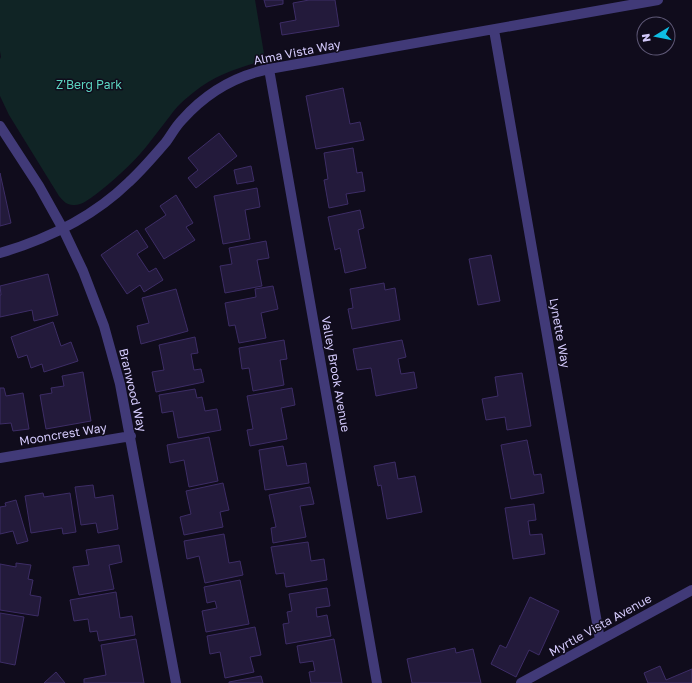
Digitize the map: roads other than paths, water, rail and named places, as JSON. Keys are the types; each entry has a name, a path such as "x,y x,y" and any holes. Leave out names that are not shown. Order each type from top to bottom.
{"street":[{"name":"Alma Vista Way","path":"0,253 24,246 63,229 102,205 129,182 150,160 181,121 200,102 213,92 236,79 269,69 658,0"},
{"name":"Lynette Way","path":"494,30 600,640"},
{"name":"Valley Brook Avenue","path":"269,69 377,683"},
{"name":"Branwood Way","path":"0,126 39,186 63,229 83,271 104,326 120,384 131,436 176,683"},
{"name":"Mooncrest Way","path":"0,458 131,436"},
{"name":"Myrtle Vista Avenue","path":"521,683 692,590"}],"park label":[{"name":"Z'Berg Park","path":"89,84"}]}
